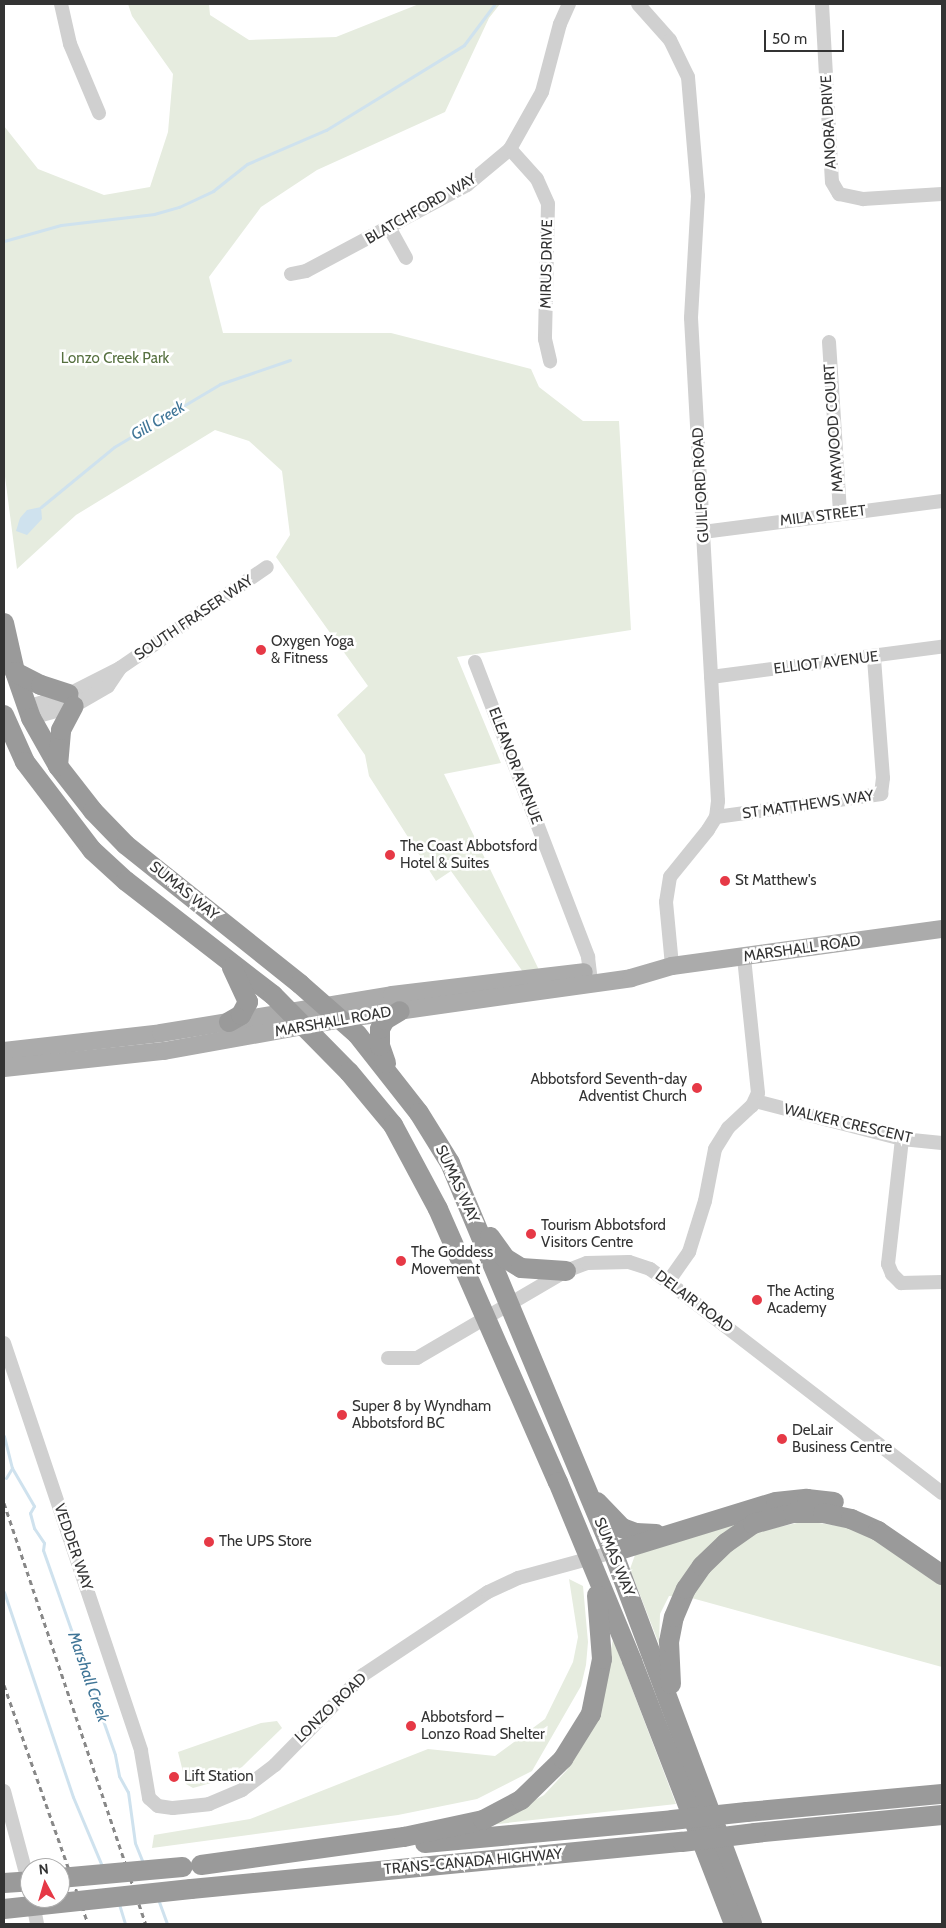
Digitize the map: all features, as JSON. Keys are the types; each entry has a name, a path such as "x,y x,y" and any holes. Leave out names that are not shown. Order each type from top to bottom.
{"highway":[{"name":"SUMAS WAY","path":"4,623 14,715 25,762 92,850 126,880 229,960 289,1012 349,1072 393,1125 438,1209 487,1319 592,1566 734,1924"},
{"path":"9,675 41,686 71,700 61,730 58,766"},
{"name":"SUMAS WAY","path":"14,715 58,766 93,811 126,845 341,1019 390,1074 450,1163 613,1552 678,1721 752,1924"},
{"path":"4,749 25,762"},
{"path":"229,960 248,1002 241,1014 229,1022"},
{"path":"390,1074 380,1046 380,1029 385,1020 400,1010"},
{"path":"469,1205 512,1264 533,1271 566,1271"},
{"path":"438,1209 465,1235 490,1290 509,1306"},
{"path":"583,1483 622,1528 636,1533 665,1534"},
{"path":"613,1552 665,1534 776,1502 807,1499 852,1506 876,1516 942,1560"},
{"path":"678,1721 669,1674 674,1618 686,1589 702,1566 726,1543 754,1524 793,1513 823,1513 851,1519 878,1531 942,1575"},
{"path":"192,1866 404,1837 484,1820 521,1800 541,1785 563,1759 591,1714 602,1659 592,1566"},
{"path":"882,1800 942,1782"},
{"name":"TRANS-CANADA HIGHWAY","path":"70,1877 942,1794"},
{"name":"TRANS-CANADA HIGHWAY","path":"4,1909 942,1815"},
{"path":"812,1828 942,1825"},
{"path":"730,1865 760,1924"},
{"path":"4,1883 20,1882"}],"main road":[{"name":"MARSHALL ROAD","path":"4,1068 164,1051 341,1019 590,978 632,967 667,966 744,957 942,929"},
{"name":"MARSHALL ROAD","path":"4,1051 229,1022 325,1005 590,978"}],"street":[{"path":"61,4 70,44 99,113"},
{"name":"BLATCHFORD WAY","path":"291,274 306,271 390,229 467,186 510,149 542,92 560,24 569,4"},
{"name":"GUILFORD ROAD","path":"638,4 661,27 678,52 692,97 698,196 691,318 711,677 716,817"},
{"name":"ANORA DRIVE","path":"822,4 832,182 839,194 863,199 942,194"},
{"name":"MIRUS DRIVE","path":"510,149 537,179 548,204 545,338 550,361"},
{"path":"390,229 406,258"},
{"name":"MAYWOOD COURT","path":"828,342 840,514"},
{"name":"MILA STREET","path":"703,532 942,501"},
{"name":"SOUTH FRASER WAY","path":"14,715 71,700 267,567"},
{"name":"ELLIOT AVENUE","path":"711,677 940,647"},
{"name":"ST MATTHEWS WAY","path":"716,817 881,794 883,778 874,657"},
{"name":"ELEANOR AVENUE","path":"475,662 588,956 590,978"},
{"path":"667,966 666,902 670,877 716,817"},
{"path":"668,1282 689,1252 705,1201 715,1149 728,1128 755,1101 759,1084 744,957"},
{"name":"WALKER CRESCENT","path":"755,1101 902,1139 942,1143"},
{"path":"902,1139 888,1264 892,1274 901,1283 942,1282"},
{"name":"DELAIR ROAD","path":"388,1358 417,1358 487,1319 566,1271 587,1263 629,1262 650,1269 668,1282 942,1493"},
{"name":"VEDDER WAY","path":"4,1343 140,1751"},
{"name":"LONZO ROAD","path":"140,1751 149,1798 158,1806 173,1808 220,1800 242,1790 275,1765 364,1675 480,1597 518,1578 592,1566 613,1552"},
{"path":"4,1791 22,1858"},
{"path":"34,1908 37,1924"}],"green space":[{"name":"Lonzo Creek Park","path":"128,4 209,4 210,15 249,40 336,37 419,4 500,4 489,18 445,112 317,170 261,207 209,277 223,333 391,333 531,369 539,387 583,421 619,421 631,630 457,657 501,763 444,774 539,970 523,972 451,871 436,881 369,776 365,755 337,715 368,686 276,557 290,535 282,471 249,441 215,430 76,515 17,569 4,469 4,126 38,169 104,195 150,187 168,132 173,74 132,16"},
{"path":"735,1521 770,1529 806,1521 858,1529 912,1563 942,1585 942,1667 688,1597 669,1596 660,1614 659,1644 630,1569 635,1555"},
{"path":"569,1579 583,1586 588,1642 586,1665 581,1686 532,1771 477,1799 398,1815 152,1848 154,1835 250,1819 428,1749 495,1756 545,1719 573,1662 578,1637"},
{"path":"613,1639 676,1804 489,1825 544,1795 567,1770 597,1719"},
{"path":"277,1721 282,1728 242,1767 211,1783 193,1788 186,1784 178,1752 261,1723"}],"water":[{"path":"41,507 42,519 27,535 16,531 20,518 27,510"}],"waterway":[{"path":"4,241 61,225 154,214 179,207 213,191 247,164 326,130 464,45 494,5"},
{"name":"Gill Creek","path":"41,507 114,447 220,384 290,360"},
{"name":"Marshall Creek","path":"4,1436 12,1468 34,1506 30,1513 34,1528 44,1543 43,1550 115,1755 119,1776 128,1792 135,1843 143,1863"},
{"path":"6,1478 12,1468"},
{"path":"4,1592 73,1797 102,1866"},
{"name":"Marshall Creek","path":"158,1899 167,1924"},
{"path":"119,1904 125,1924"}],"railway":[{"path":"4,1503 146,1924"},
{"path":"4,1685 88,1924"}],"place":[{"name":"Oxygen Yoga & Fitness","path":"261,650"},
{"name":"The Coast Abbotsford Hotel & Suites","path":"390,855"},
{"name":"St Matthew's","path":"725,881"},
{"name":"Abbotsford Seventh-day Adventist Church","path":"697,1088"},
{"name":"Tourism Abbotsford Visitors Centre","path":"531,1234"},
{"name":"The Goddess Movement","path":"401,1261"},
{"name":"The Acting Academy","path":"757,1300"},
{"name":"Super 8 by Wyndham Abbotsford BC","path":"342,1415"},
{"name":"DeLair Business Centre","path":"782,1439"},
{"name":"The UPS Store","path":"209,1542"},
{"name":"Abbotsford – Lonzo Road Shelter","path":"411,1726"},
{"name":"Lift Station","path":"174,1777"}]}
